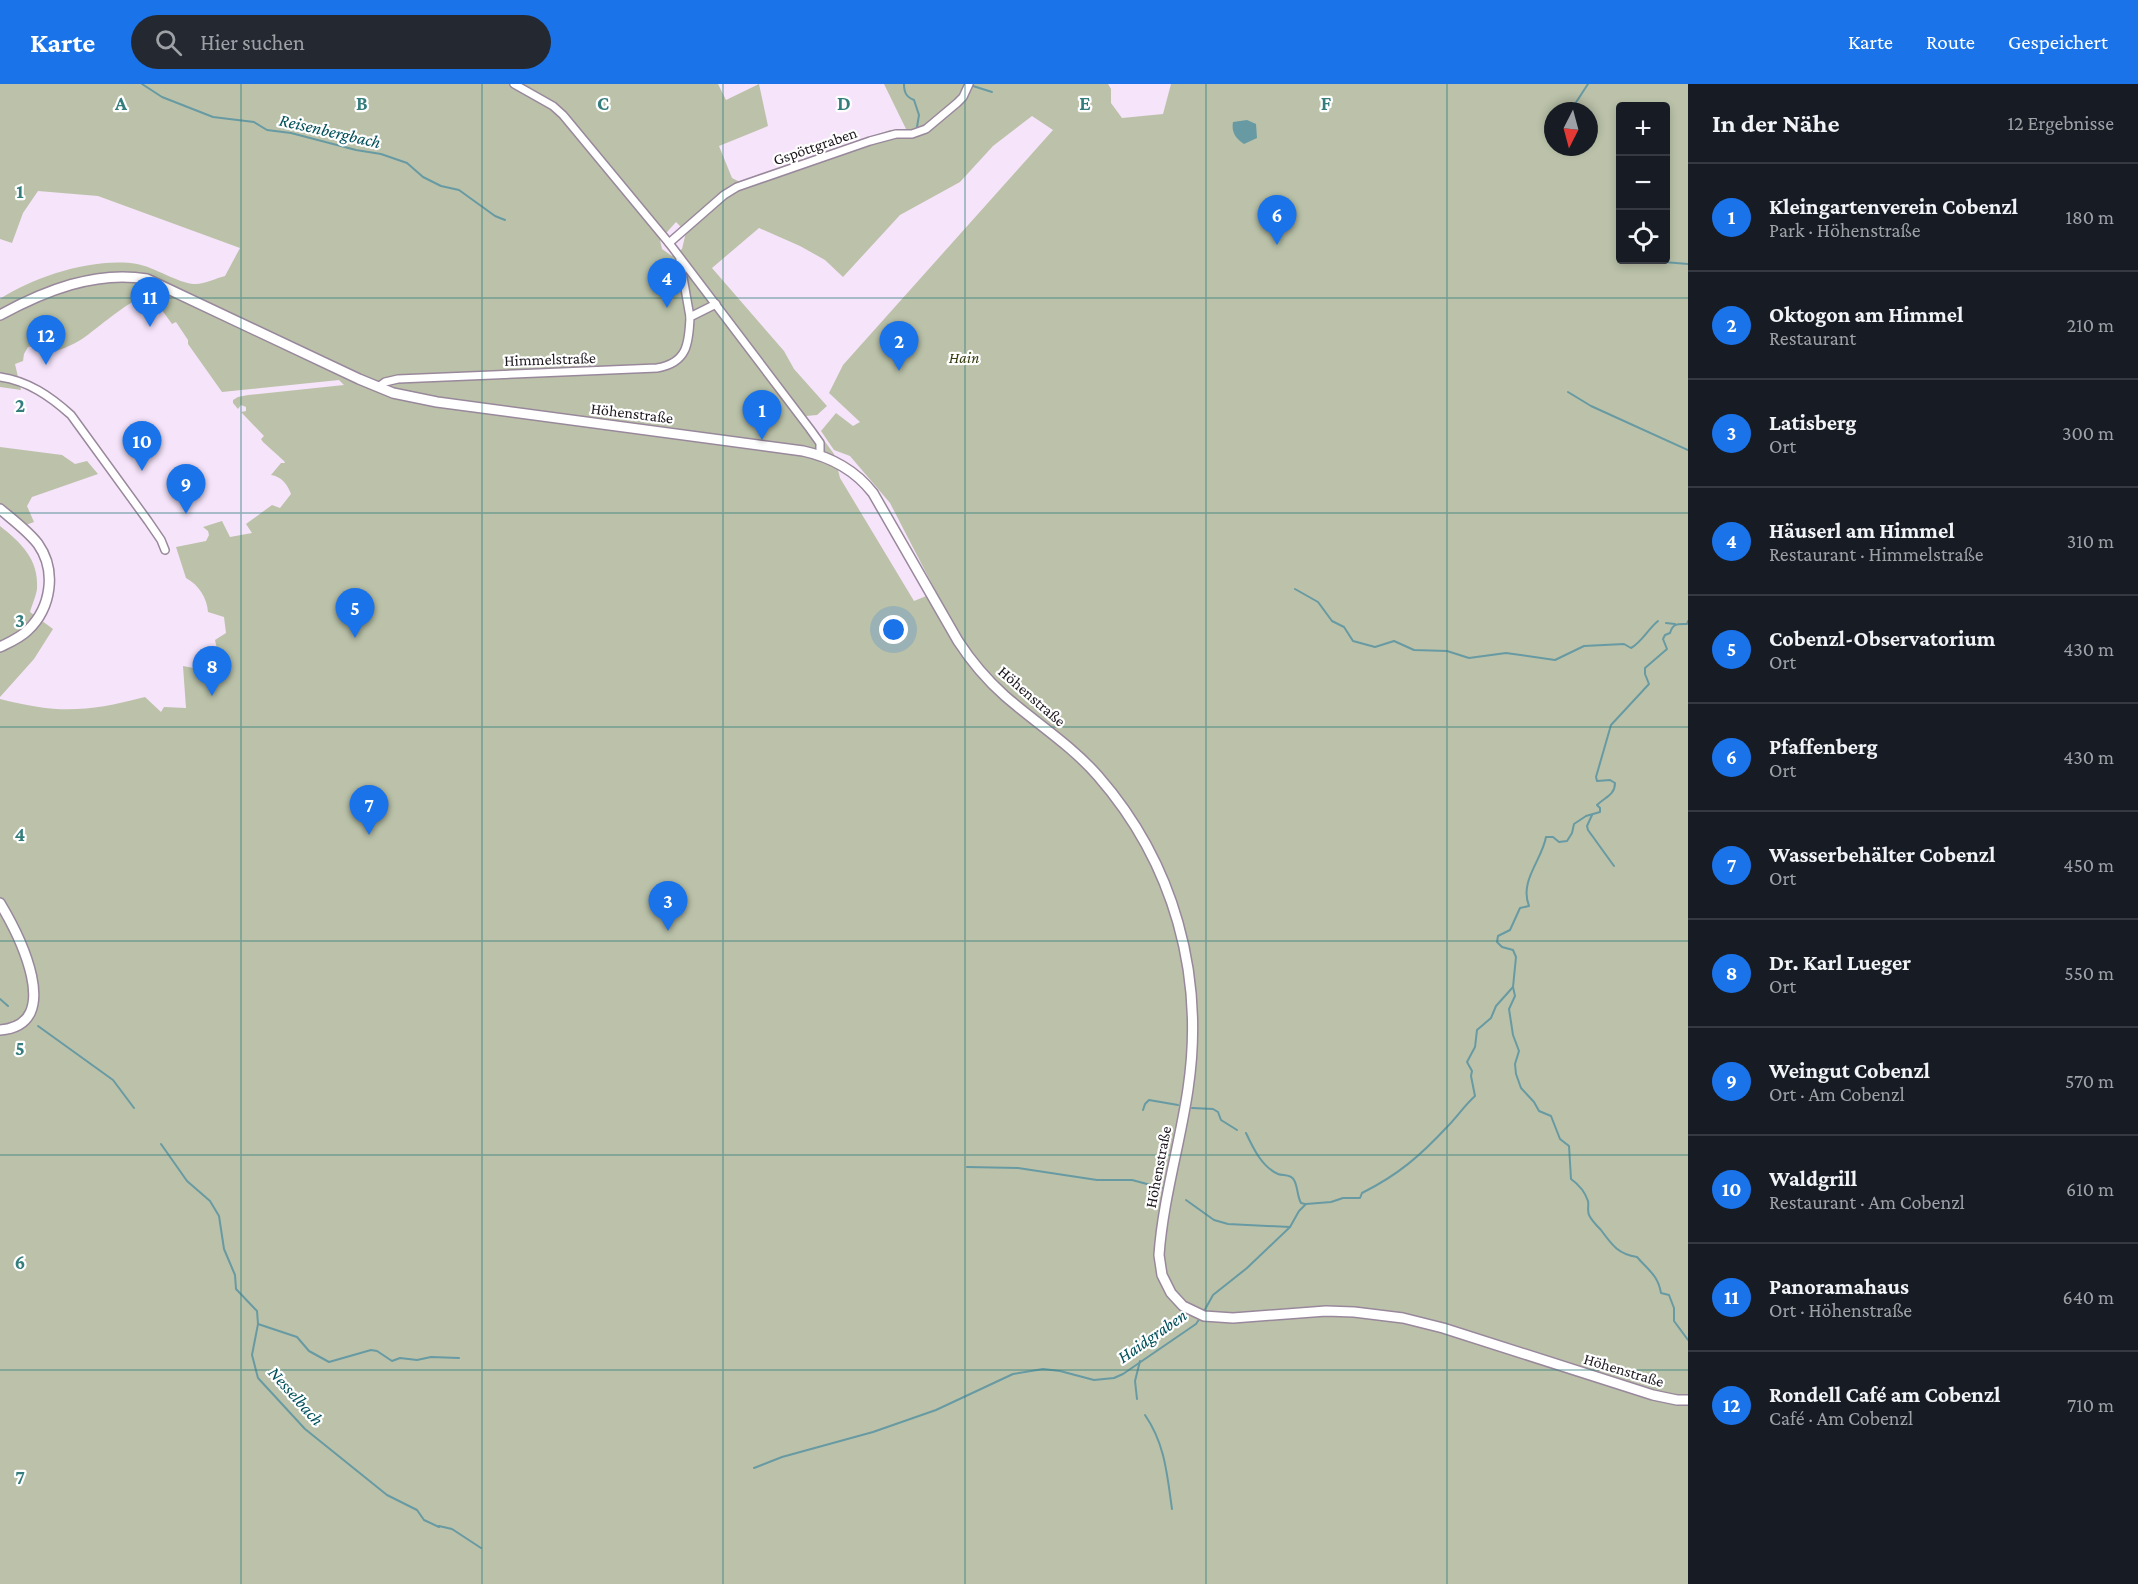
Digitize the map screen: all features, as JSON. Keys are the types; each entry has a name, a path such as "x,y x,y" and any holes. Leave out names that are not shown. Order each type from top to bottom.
{"street":[{"name":"Himmelstraße","path":"514,84 553,106 563,115 669,243 820,443 820,455"},
{"name":"Gspöttgraben","path":"669,243 724,195 737,188 870,141 896,134 912,134 926,129 963,97 969,84"},
{"name":"Himmelstraße","path":"378,387 385,382 398,379 663,367 673,364 684,354 690,317 679,257"},
{"name":"Höhenstraße","path":"0,315 21,303 81,282 119,276 147,279 378,387 404,396 734,441 820,455 848,468 867,485 879,503 958,641 975,664 1007,698 1055,735 1096,774 1132,820 1164,880 1181,931 1192,994 1191,1069 1159,1255 1166,1285 1183,1306 1204,1316 1222,1318 1326,1311 1403,1318 1450,1330 1653,1395 1688,1400"},
{"path":"690,317 716,304"},
{"path":"0,376 37,389 56,401 71,415 144,514 165,550"},
{"path":"0,509 37,544 48,567 49,583 47,600 39,617 21,636 0,647"},
{"path":"0,903 29,965 34,995 32,1008 27,1017 20,1024 0,1030"}],"green space":[{"name":"Hain","path":"0,84 718,84 726,100 759,84 768,126 719,146 732,178 740,182 890,130 906,129 884,84 1108,84 1111,89 1111,103 1122,118 1163,114 1171,84 1688,84 1688,1584 0,1584 0,699 39,707 73,709 106,706 145,697 161,712 164,707 186,708 183,666 199,669 201,660 206,661 212,658 217,649 215,640 226,633 224,617 208,612 201,592 186,578 176,547 206,541 209,535 203,527 222,521 230,537 252,533 246,524 272,505 280,508 291,494 284,482 271,475 281,463 285,463 284,461 263,442 261,439 264,436 241,412 246,411 246,407 241,405 238,409 233,400 248,395 344,385 339,380 222,392 188,344 188,340 176,322 172,324 156,302 145,297 131,303 82,339 65,348 47,354 40,345 28,347 23,361 15,364 21,390 0,387 0,299 48,276 103,263 137,264 188,283 201,283 225,276 240,248 98,196 38,191 23,213 12,243 0,239","holes":["1032,116 1053,130 843,365 829,393 860,422 853,426 836,413 821,431 834,450 850,456 890,503 936,592 914,601 840,478 834,454 806,416 817,415 827,406 794,369 784,351 712,268 759,228 825,260 843,277 900,215 960,182 993,146","676,222 686,232 682,249 672,256 662,249 660,240"]},
{"path":"0,447 62,455 75,464 87,461 98,474 32,497 27,506 34,522 26,525 0,503"},
{"path":"192,472 201,486 200,491 184,496 178,492 174,495 171,491 173,487"},
{"path":"0,526 21,545 32,560 37,578 37,589 30,612 53,629 34,659 0,697"}],"shaded area":[{"path":"1247,120 1256,124 1257,138 1244,144 1235,135 1233,122"}],"waterway":[{"name":"Reisenbergbach","path":"142,84 162,97 213,117 254,122 267,130 291,133 381,154 407,163 423,177 441,186 459,190 495,216 505,220"},
{"name":"Gspöttgraben","path":"904,84 906,94 914,100 919,115 917,127"},
{"path":"1576,102 1588,84"},
{"name":"Gspöttgraben","path":"973,86 992,92"},
{"path":"1670,262 1688,264"},
{"path":"1568,392 1591,406 1688,450"},
{"path":"1295,589 1318,602 1332,621 1344,627 1353,641 1375,647 1394,641 1414,650 1447,651 1469,658 1506,653 1555,660 1584,646 1624,644 1631,648 1658,621"},
{"path":"1688,621 1687,624 1674,626 1670,633 1665,635 1663,639 1667,649 1645,668 1649,684 1611,725 1596,777 1597,781 1610,780 1615,783 1615,787 1609,796 1597,805 1600,812 1586,816 1574,824 1567,841 1559,842 1553,837 1546,837 1529,879 1527,888 1529,906 1520,908 1510,930 1498,936 1497,942 1502,947 1513,950 1516,957 1513,987 1515,996 1509,1009 1513,1035 1519,1051 1515,1064 1521,1088 1539,1111 1551,1116 1560,1139 1569,1146 1571,1179 1585,1194 1588,1201 1588,1213 1616,1248 1625,1254 1637,1257 1652,1273 1661,1293 1669,1295 1674,1308 1674,1321 1688,1340"},
{"path":"1666,623 1675,624"},
{"path":"1592,815 1587,826 1588,830 1614,866"},
{"name":"Haidgraben","path":"1203,1313 1213,1295 1247,1268 1290,1227 1306,1204 1331,1202 1343,1198 1360,1198 1362,1193 1408,1164 1451,1123 1475,1096 1472,1071 1467,1062 1475,1047 1477,1030 1491,1018 1496,1006 1513,987"},
{"name":"Nesselbach","path":"0,999 8,1006"},
{"name":"Nesselbach","path":"38,1026 113,1080 134,1108"},
{"path":"1143,1110 1149,1100 1178,1105"},
{"path":"1192,1108 1213,1109 1218,1112 1221,1120 1237,1130"},
{"path":"1246,1133 1255,1151 1267,1167 1278,1174 1293,1178 1301,1203 1305,1204"},
{"name":"Nesselbach","path":"161,1144 187,1181 210,1201 219,1216 224,1249 235,1275 236,1289 257,1311 258,1324 252,1355 258,1378 305,1429 387,1495 417,1510 424,1520 439,1527"},
{"path":"967,1167 1018,1168 1097,1180 1132,1180 1162,1188"},
{"path":"1186,1200 1214,1220 1228,1224 1290,1227"},
{"name":"Haidgraben","path":"754,1468 782,1457 873,1432 936,1410 1013,1374 1043,1369 1094,1380 1114,1378 1196,1324 1200,1318"},
{"path":"258,1324 297,1337 309,1351 329,1362 371,1350 377,1351 392,1361 400,1358 417,1360 431,1357 459,1358"},
{"path":"1137,1399 1135,1381 1140,1361"},
{"path":"1145,1415 1161,1448 1172,1509"},
{"name":"Nesselbach","path":"439,1526 452,1529 481,1548"}],"place":[{"name":"Pfaffenberg","path":"1277,245"},
{"name":"Häuserl am Himmel","path":"667,308"},
{"name":"Panoramahaus","path":"150,327"},
{"name":"Rondell Café am Cobenzl","path":"46,365"},
{"name":"Oktogon am Himmel","path":"899,371"},
{"name":"Kleingartenverein Cobenzl","path":"762,440"},
{"name":"Waldgrill","path":"142,471"},
{"name":"Weingut Cobenzl","path":"186,514"},
{"name":"Cobenzl-Observatorium","path":"355,638"},
{"name":"Dr. Karl Lueger","path":"212,696"},
{"name":"Wasserbehälter Cobenzl","path":"369,835"},
{"name":"Latisberg","path":"668,931"}]}
